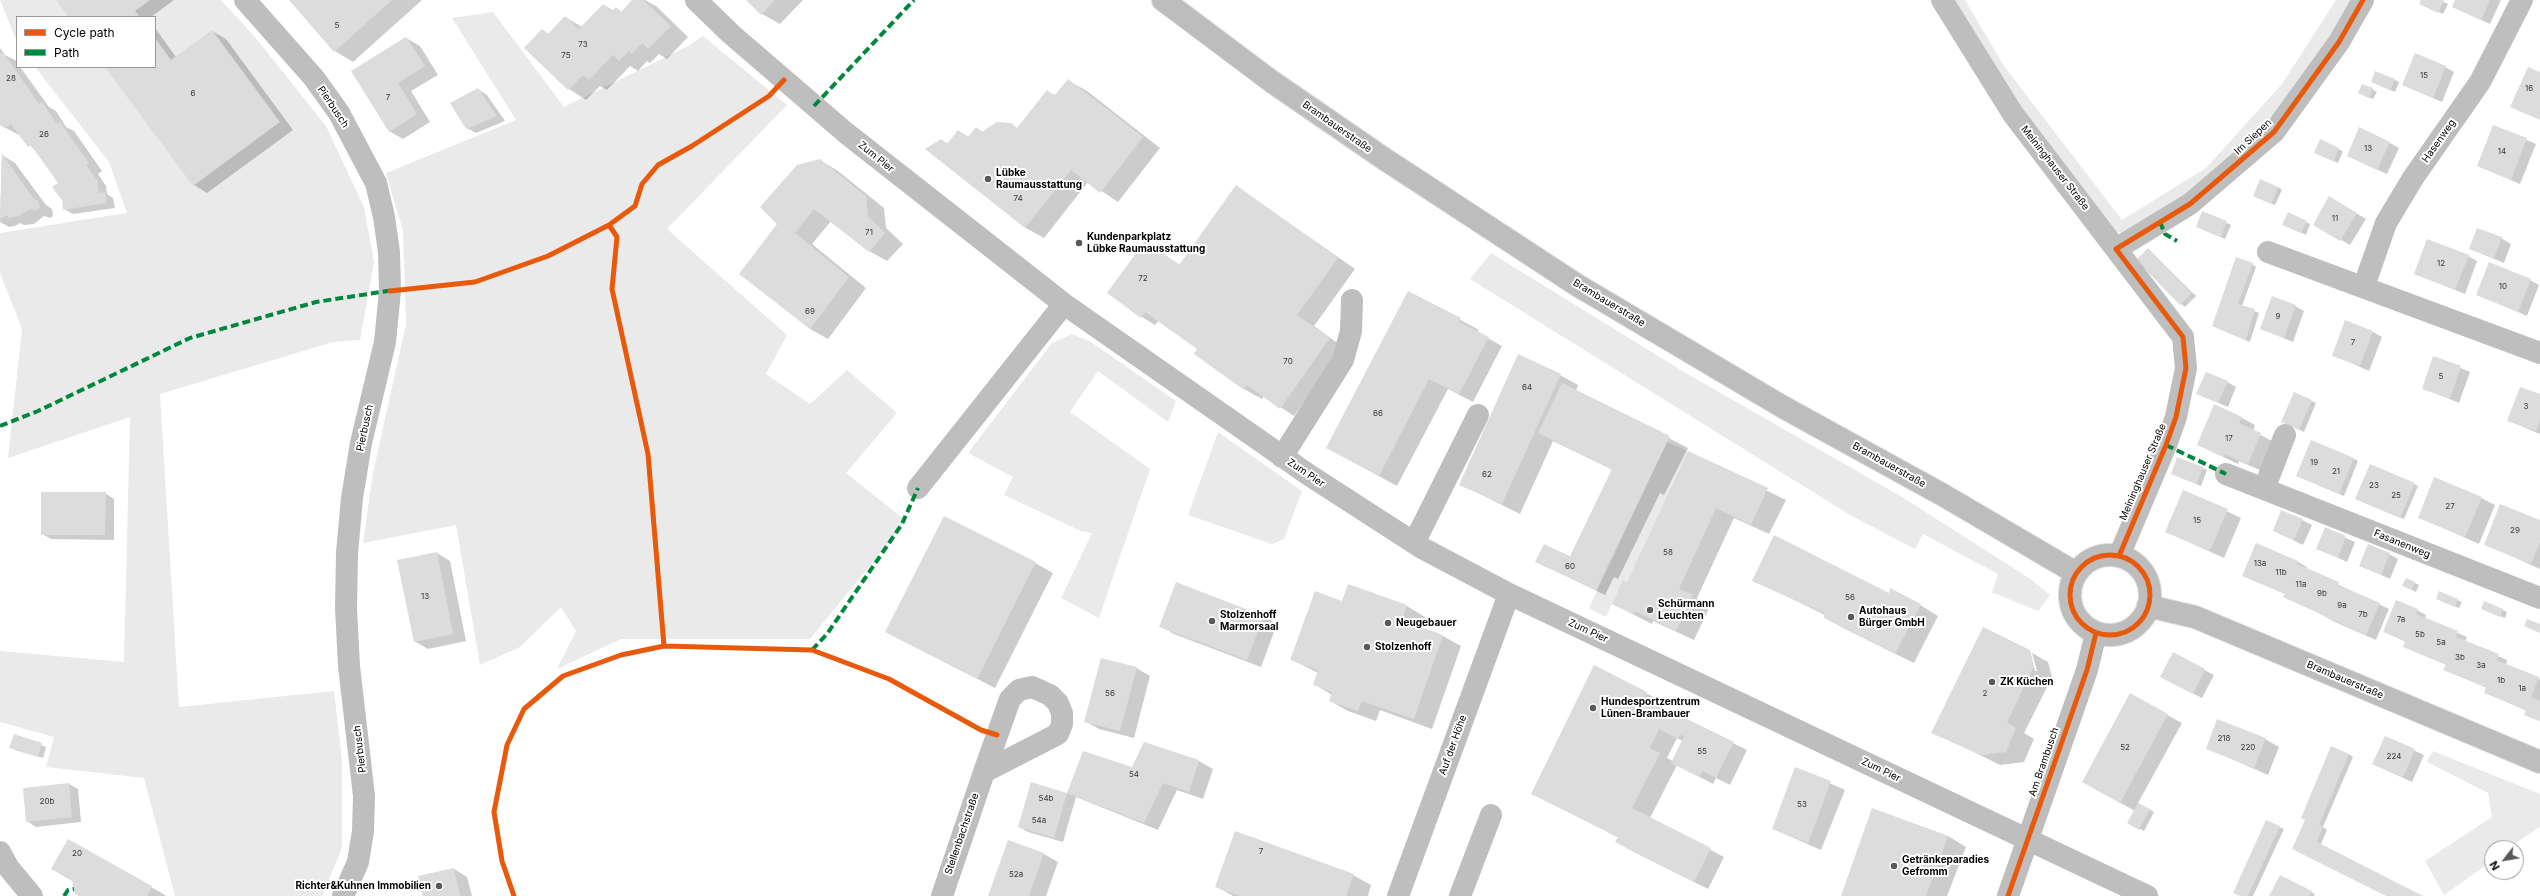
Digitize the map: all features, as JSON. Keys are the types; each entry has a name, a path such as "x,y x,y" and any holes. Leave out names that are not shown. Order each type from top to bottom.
{"main road":[{"name":"Brambauerstraße","path":"1163,0 1271,81 1383,158 1577,285 1783,407 1943,495 2076,573"},
{"path":"2099,556 2119,556 2131,561 2141,569 2147,580 2150,593 2148,606 2138,625 2129,631 2107,636 2096,634 2086,628 2077,619 2071,608 2069,596 2076,573 2082,565 2099,556"},
{"name":"Brambauerstraße","path":"2148,606 2195,617 2540,762"}],"street":[{"name":"Pierbusch","path":"245,0 314,78 339,113 376,184 384,217 389,252 390,291 385,342 361,443 352,498 347,553 346,608 349,666 364,796 363,831 358,862 343,896"},
{"name":"Zum Pier","path":"696,0 731,34 846,133 1064,304 1282,457 1414,543 1509,594 2147,896"},
{"name":"Meininghauser Straße","path":"1942,0 2013,114 2183,337 2186,368 2176,416 2166,445 2119,556"},
{"name":"Im Siepen","path":"2116,249 2190,204 2274,132 2339,42 2363,0"},
{"name":"Hasenweg","path":"2364,286 2386,223 2413,178 2480,82 2522,0"},
{"path":"2268,252 2364,286 2540,353"},
{"path":"1282,457 1336,374 1343,360 1351,332 1352,300"},
{"path":"918,488 1064,304"},
{"path":"1414,543 1478,415"},
{"path":"2264,489 2285,435"},
{"name":"Fasanenweg","path":"2226,474 2540,598"},
{"name":"Auf der Höhe","path":"1398,896 1509,594"},
{"name":"Am Brambusch","path":"2008,896 2087,670 2096,634"},
{"name":"Stellenbachstraße","path":"942,896 984,772"},
{"path":"1460,896 1491,815"},
{"path":"0,852 8,867 32,896"}],"shaded area":[{"path":"0,0 221,0 255,37 326,126 364,207 374,262 360,340 333,342 160,394 179,707 334,691 342,761 342,848 322,896 175,896 144,778 46,767 54,737 0,722 0,651 124,662 130,417 8,458 22,329 0,273 0,233 127,213 109,162 36,68 156,68 156,16 16,16 16,40"},
{"path":"1948,0 1965,0 2004,66 2122,220 2206,168 2282,84 2336,0 2357,0 2266,128 2194,194 2124,234 2107,229 2014,105"},
{"path":"493,12 564,107 688,46 703,36 787,105 667,229 787,335 766,374 810,404 847,370 897,413 846,473 906,521 810,639 621,639 557,669 576,631 561,607 520,647 480,665 456,525 363,543 373,473 406,324 403,231 386,173 516,120 452,18"},
{"path":"1491,253 1684,372 1902,497 2032,580 2050,595 2038,611 1992,593 1998,574 1923,534 1915,549 1850,515 1470,279"},
{"path":"1072,334 1091,342 1176,401 1168,422 1098,371 1070,412 1150,469 1099,618 1061,598 1092,533 1081,531 1004,495 1013,477 968,453 1052,343"},
{"path":"1218,432 1302,491 1284,539 1272,544 1188,515"},
{"path":"1667,442 1688,451 1627,582 1623,581 1606,617 1589,608"},
{"path":"2433,751 2540,794 2540,828 2539,827 2520,840 2484,840 2484,867 2444,895 2425,861 2492,817 2488,793 2427,762"}],"building":[{"path":"56,0 150,0 135,11 139,16 68,16"},
{"path":"289,0 392,0 334,52"},
{"path":"632,0 643,0 671,26 648,49 642,43 632,54 629,51 619,61 613,55 589,80 583,75 568,90 524,48 542,29 548,34 565,16 579,29 603,4 612,11 616,7 621,12"},
{"path":"746,0 775,0 761,15"},
{"path":"2421,0 2444,1 2438,13 2419,4"},
{"path":"2455,0 2490,0 2481,20 2452,7"},
{"path":"212,30 280,122 193,186 106,68 156,68 156,39 171,60"},
{"path":"406,37 425,66 398,83 417,114 389,132 351,71"},
{"path":"3,52 39,104 42,102 57,124 60,122 89,163 86,165 97,180 99,193 105,192 106,203 63,210 62,200 52,187 58,183 31,145 28,147 11,124 5,128 0,125 0,54"},
{"path":"2415,53 2446,66 2433,98 2402,85"},
{"path":"2528,67 2540,72 2540,120 2510,107"},
{"path":"2375,71 2395,79 2390,90 2371,82"},
{"path":"1068,79 1143,137 1100,193 1071,170 1025,228 925,149 941,139 947,144 958,130 968,137 976,127 982,132 997,122 1011,123 1017,128 1047,90 1054,96"},
{"path":"2362,84 2373,88 2369,98 2358,93"},
{"path":"478,88 497,116 466,129 450,103"},
{"path":"2493,125 2527,138 2511,180 2477,166"},
{"path":"2359,127 2390,142 2377,170 2347,156"},
{"path":"2320,139 2339,148 2334,161 2314,153"},
{"path":"2,154 34,199 38,200 40,208 36,210 30,209 19,216 9,218 7,215 0,219"},
{"path":"820,159 866,196 868,217 885,233 869,252 814,209 795,233 849,277 810,329 739,274 777,224 760,207 797,165"},
{"path":"2260,179 2278,187 2271,204 2253,196"},
{"path":"1236,185 1338,258 1297,315 1330,338 1280,409 1247,385 1244,390 1194,354 1197,349 1145,312 1141,318 1107,293 1145,241 1179,265"},
{"path":"2329,196 2357,213 2340,241 2313,225"},
{"path":"2202,211 2227,221 2221,237 2196,227"},
{"path":"2288,212 2307,221 2301,233 2282,225"},
{"path":"2477,228 2502,237 2494,258 2469,249"},
{"path":"2427,239 2469,255 2455,290 2414,274"},
{"path":"2148,248 2192,293 2180,305 2136,260"},
{"path":"2236,257 2253,263 2238,304 2255,309 2246,340 2212,326"},
{"path":"2489,262 2531,279 2518,312 2476,295"},
{"path":"1408,291 1461,318 1459,322 1489,337 1459,394 1429,379 1379,476 1326,448"},
{"path":"2272,296 2296,305 2284,338 2260,329"},
{"path":"2345,320 2373,331 2360,366 2332,356"},
{"path":"1518,354 1561,374 1502,504 1459,485"},
{"path":"2433,356 2461,366 2450,399 2422,389"},
{"path":"2206,372 2228,381 2218,403 2196,394"},
{"path":"1562,383 1670,436 1596,590 1535,562 1544,544 1570,556 1612,469 1538,433"},
{"path":"2520,387 2540,394 2540,420 2536,431 2507,421"},
{"path":"2294,392 2312,400 2299,430 2281,422"},
{"path":"2214,404 2242,417 2239,423 2261,433 2248,464 2225,454 2224,457 2197,445"},
{"path":"2311,440 2354,458 2339,494 2296,476"},
{"path":"1688,451 1768,488 1751,525 1716,508 1679,589 1693,595 1676,631 1635,611 1633,614 1612,604 1623,580 1627,582"},
{"path":"2177,457 2203,467 2197,484 2171,474"},
{"path":"2370,464 2415,483 2400,518 2355,499"},
{"path":"2434,477 2482,497 2465,537 2418,518"},
{"path":"2183,490 2228,509 2210,551 2165,532"},
{"path":"41,492 106,492 105,535 41,535"},
{"path":"2500,504 2540,520 2540,542 2531,564 2484,545"},
{"path":"2281,510 2303,519 2294,540 2273,531"},
{"path":"944,516 1036,562 977,679 885,632"},
{"path":"2325,527 2346,536 2338,558 2316,549"},
{"path":"1774,535 1889,593 1890,588 1921,604 1895,654 1824,618 1824,613 1752,581"},
{"path":"2256,543 2298,561 2297,564 2339,582 2338,585 2380,603 2366,635 2283,597 2285,594 2242,576"},
{"path":"2368,544 2390,553 2381,575 2359,566"},
{"path":"437,552 453,634 414,642 397,560"},
{"path":"2406,578 2415,582 2412,590 2402,586"},
{"name":"Stolzenhoff Marmorsaal","path":"1176,582 1264,616 1247,660 1159,627"},
{"name":"Stolzenhoff","path":"1348,584 1407,605 1402,620 1443,635 1414,719 1362,701 1358,711 1329,701 1332,692 1313,685 1318,670 1290,660 1315,591 1342,601"},
{"path":"2439,591 2458,599 2455,607 2436,599"},
{"path":"2396,600 2418,609 2414,618 2416,614 2458,631 2456,637 2499,654 2496,660 2539,677 2531,697 2540,701 2540,721 2524,715 2526,710 2484,693 2486,687 2443,670 2446,664 2403,647 2405,641 2383,632"},
{"path":"2484,601 2503,609 2500,617 2481,609"},
{"path":"2527,619 2540,624 2540,633 2524,626"},
{"path":"1983,627 2030,650 2034,666 2007,722 2016,728 2006,752 1981,755 1931,733"},
{"path":"2173,652 2205,669 2193,694 2160,677"},
{"path":"1101,658 1137,667 1120,731 1084,722"},
{"path":"1594,665 1647,692 1644,698 1734,742 1716,778 1702,771 1699,777 1671,763 1684,736 1680,735 1678,739 1659,729 1650,748 1660,753 1632,808 1711,848 1694,882 1615,842 1618,837 1531,794"},
{"path":"2130,693 2168,714 2120,803 2082,782"},
{"path":"2217,719 2266,738 2254,768 2206,749"},
{"path":"14,734 42,743 38,757 9,748"},
{"path":"2385,736 2415,749 2403,778 2372,764"},
{"path":"1144,742 1199,760 1189,792 1163,783 1144,823 1067,793 1083,751 1132,767"},
{"path":"2331,746 2349,754 2319,825 2323,826 2317,842 2423,896 2386,896 2292,849 2305,820 2301,818"},
{"path":"1795,767 1831,781 1808,843 1772,829"},
{"path":"1031,782 1067,793 1054,838 1018,827"},
{"path":"69,783 72,817 26,822 23,788"},
{"path":"2138,803 2150,809 2139,830 2127,823"},
{"name":"Getränkeparadies Gefromm","path":"1872,808 1948,836 1926,896 1841,896"},
{"path":"2266,820 2280,826 2248,896 2240,896 2233,893"},
{"path":"1235,831 1354,874 1346,896 1240,896 1215,887"},
{"path":"68,839 152,886 147,896 79,896 75,894 72,881 51,869"},
{"path":"1008,840 1044,853 1029,896 988,896"},
{"name":"Richter&Kuhnen Immobilien","path":"454,868 460,896 423,896 418,876"},
{"path":"2280,875 2312,891 2309,896 2269,896"}],"marked path":[{"path":"814,106 914,0"},
{"path":"2160,222 2165,234 2177,241"},
{"path":"0,426 38,411 190,338 316,302 394,290"},
{"path":"2166,445 2226,474"},
{"path":"812,650 827,634 902,524 918,488"},
{"path":"64,896 68,890 74,889"}],"cycle path":[{"path":"2119,556 2166,445 2176,417 2186,368 2183,337 2116,249 2190,204 2274,132 2339,42 2363,0"},
{"path":"609,225 635,206 642,184 658,165 692,146 769,96 784,80"},
{"path":"390,291 475,282 548,256 609,225 617,237 612,289 648,454 664,646"},
{"path":"2110,555 2125,558 2138,567 2147,580 2150,595 2147,610 2138,623 2125,632 2110,635 2095,632 2082,623 2073,610 2070,595 2073,580 2082,567 2095,558 2110,555"},
{"path":"2008,896 2087,670 2096,633"},
{"path":"514,896 502,861 494,812 507,745 524,709 563,676 621,655 664,646 812,650 889,679 981,730 997,735"}],"place":[{"name":"Lübke Raumausstattung","path":"988,179"},
{"name":"Kundenparkplatz Lübke Raumausstattung","path":"1079,243"},
{"name":"Schürmann Leuchten","path":"1650,610"},
{"name":"Autohaus Bürger GmbH","path":"1851,617"},
{"name":"Stolzenhoff Marmorsaal","path":"1212,621"},
{"name":"Neugebauer","path":"1388,623"},
{"name":"Stolzenhoff","path":"1367,647"},
{"name":"ZK Küchen","path":"1992,682"},
{"name":"Hundesportzentrum Lünen-Brambauer","path":"1593,708"},
{"name":"Getränkeparadies Gefromm","path":"1894,866"},
{"name":"Richter&Kuhnen Immobilien","path":"439,886"}]}
